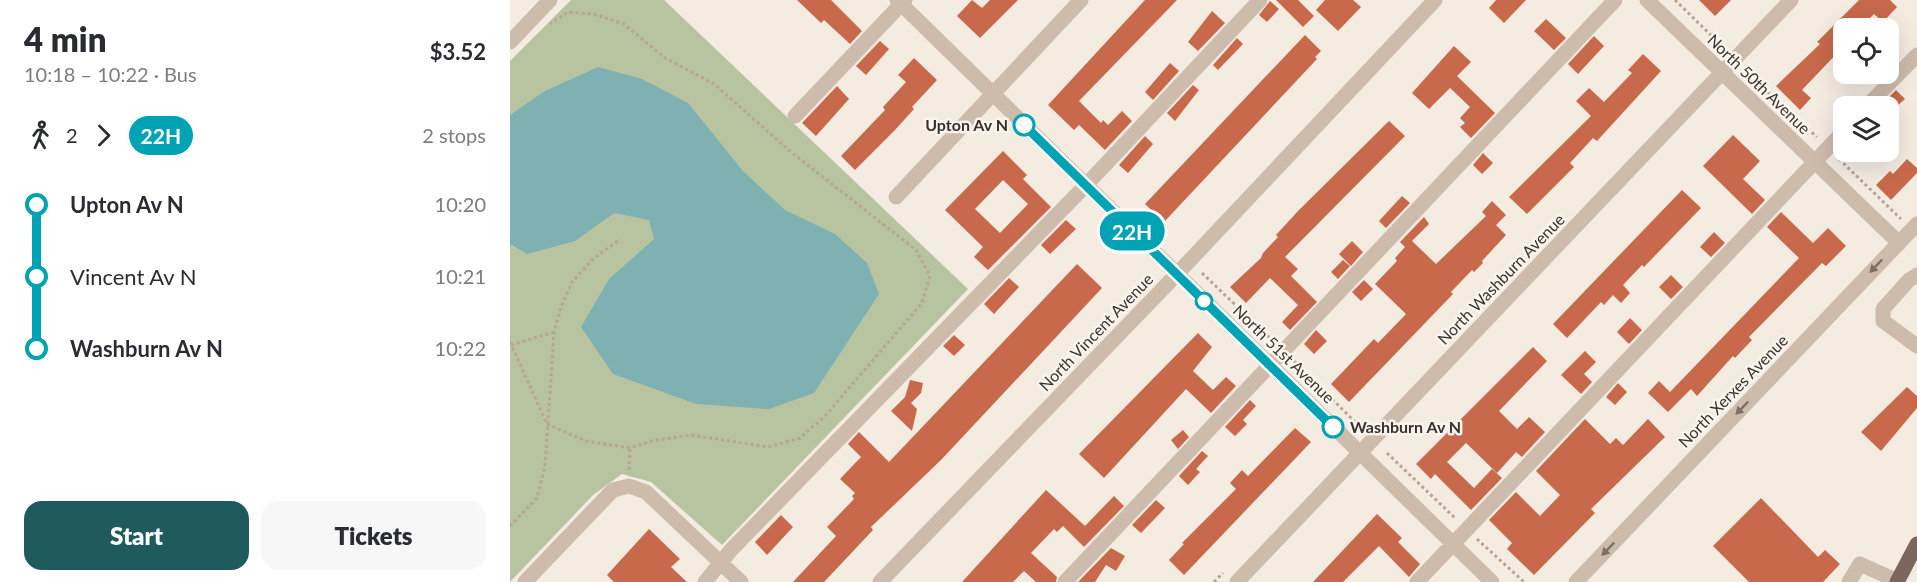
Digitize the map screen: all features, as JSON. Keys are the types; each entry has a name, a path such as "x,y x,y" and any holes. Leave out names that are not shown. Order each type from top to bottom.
{"main road":[{"path":"1897,581 1917,544"}],"street":[{"path":"510,42 550,0"},
{"path":"896,197 1081,0"},
{"path":"705,582 722,564 731,550 1086,185 1260,0"},
{"name":"North Vincent Avenue","path":"880,582 1177,274 1435,0"},
{"path":"1065,582 1614,0"},
{"name":"North 50th Avenue","path":"1647,0 1899,243"},
{"name":"North Washburn Avenue","path":"1237,582 1791,0"},
{"path":"795,116 901,1"},
{"name":"North 51st Avenue","path":"901,1 992,95 1492,582"},
{"path":"1878,96 1917,55"},
{"path":"1417,582 1833,142"},
{"name":"North Xerxes Avenue","path":"1576,582 1917,224"},
{"path":"1917,275 1909,279 1883,309 1883,321 1917,346"},
{"path":"525,582 613,490 629,486 646,492 741,582"},
{"path":"1852,581 1860,564 1897,581"}],"path":[{"path":"1675,0 1722,46 1722,50"},
{"path":"541,31 568,12 594,14 624,24 665,58 714,84 791,152 916,250 930,276 922,303 825,416 800,438 768,447 691,435 651,441 630,448 586,441 547,424 511,344 554,332"},
{"path":"510,526 537,498 545,466 554,332 572,282 592,260 620,239"},
{"path":"629,486 630,448"}],"green space":[{"path":"571,0 664,0 968,289 722,545 651,482 622,474 593,495 510,582 510,61"}],"water":[{"path":"598,67 642,79 688,103 743,171 785,210 835,234 867,263 879,294 814,393 769,409 696,404 613,374 581,327 609,279 654,239 649,220 614,213 575,241 527,254 510,244 510,115 545,91"}],"building":[{"path":"797,0 831,0 862,31 850,44 824,20 821,23"},
{"path":"972,0 982,8 990,0 1018,0 980,38 957,16"},
{"path":"1145,0 1177,0 1079,101 1101,123 1103,120 1108,125 1122,111 1132,121 1105,150 1079,125 1074,130 1048,105"},
{"path":"1276,0 1298,0 1314,16 1303,27"},
{"path":"1325,0 1353,0 1361,7 1338,31 1316,10"},
{"path":"1496,0 1526,0 1504,23 1489,8"},
{"path":"1699,0 1731,0 1715,16"},
{"path":"1859,0 1890,0 1897,7 1887,18 1878,18 1874,14 1870,18 1841,18"},
{"path":"1270,1 1279,9 1267,22 1259,15"},
{"path":"1212,11 1225,23 1198,51 1188,42"},
{"path":"1546,19 1566,38 1554,50 1534,31"},
{"path":"1833,26 1833,58 1802,90 1811,98 1800,110 1776,86 1820,44 1817,42"},
{"path":"1305,35 1321,51 1315,57 1317,59 1164,222 1145,204"},
{"path":"1594,36 1604,46 1578,74 1568,64"},
{"path":"1237,38 1243,44 1218,70 1213,65"},
{"path":"880,41 889,49 866,75 856,66"},
{"path":"1454,46 1471,62 1457,76 1495,113 1471,138 1460,127 1465,123 1460,118 1470,107 1450,88 1429,109 1412,93"},
{"path":"1643,54 1661,71 1597,141 1593,138 1570,163 1574,167 1527,214 1509,197 1591,116 1576,101 1589,88 1604,102 1632,73 1628,70"},
{"path":"914,58 937,80 895,130 855,170 841,156 885,110 883,107 906,82 898,75"},
{"path":"1170,63 1179,71 1153,100 1145,92"},
{"path":"1193,85 1199,90 1175,121 1167,113"},
{"path":"837,86 849,99 816,136 802,123"},
{"path":"1896,90 1905,99 1899,104 1899,96 1890,96"},
{"path":"1389,121 1405,136 1285,257 1298,269 1291,276 1317,302 1290,330 1282,322 1298,305 1270,278 1246,303 1230,287 1261,258 1278,237 1276,235 1298,211"},
{"path":"1733,135 1760,161 1743,179 1765,200 1752,214 1703,166"},
{"path":"1145,136 1153,144 1128,173 1119,165"},
{"path":"1003,151 1027,175 1023,179 1051,207 988,270 974,257 983,247 945,210","holes":["1003,180 1028,204 1000,233 975,209"]},
{"path":"1483,153 1493,163 1482,174 1473,165"},
{"path":"1907,159 1917,168 1917,173 1891,200 1876,185 1890,171 1893,174"},
{"path":"1682,190 1701,208 1644,267 1642,265 1623,285 1630,293 1621,303 1613,295 1604,305 1601,302 1567,338 1553,324"},
{"path":"1402,196 1410,203 1386,228 1379,221"},
{"path":"1492,201 1506,215 1496,225 1506,235 1482,261 1483,263 1474,272 1472,270 1451,292 1453,294 1349,402 1331,384 1374,339 1378,343 1406,314 1375,284 1397,261 1395,258 1405,247 1400,242 1424,217 1429,224 1412,241 1436,264 1486,216 1482,212"},
{"path":"1781,212 1813,243 1828,228 1846,246 1826,266 1822,263 1749,337 1752,340 1735,358 1733,356 1697,396 1691,389 1668,412 1648,393 1659,381 1670,392 1799,258 1767,227"},
{"path":"1066,220 1076,229 1050,254 1041,245"},
{"path":"1714,232 1725,243 1711,257 1700,247"},
{"path":"1352,241 1363,252 1351,266 1339,254"},
{"path":"1343,260 1350,266 1338,279 1331,272"},
{"path":"1077,264 1102,288 941,460 871,527 873,530 824,582 793,582 836,536 827,527 854,499 852,496 855,493 840,479 861,457 848,444 859,432 889,462"},
{"path":"1671,275 1683,287 1671,299 1659,287"},
{"path":"1009,278 1019,287 994,314 984,304"},
{"path":"1364,280 1373,289 1361,301 1352,292"},
{"path":"1630,318 1642,330 1629,344 1617,332"},
{"path":"1316,330 1327,341 1314,354 1304,344"},
{"path":"1198,333 1212,347 1193,371 1213,390 1226,377 1236,386 1211,413 1186,389 1104,478 1079,454"},
{"path":"954,335 965,345 954,356 943,346"},
{"path":"1533,347 1547,361 1499,411 1517,429 1529,417 1545,432 1522,457 1516,452 1497,473 1466,443 1447,462 1474,488 1492,469 1502,478 1471,510 1435,474 1431,479 1416,464"},
{"path":"1585,351 1596,362 1584,374 1592,382 1581,394 1561,375"},
{"path":"910,380 923,383 921,393 911,403 917,409 912,431 891,411 905,397"},
{"path":"1618,383 1627,392 1615,405 1606,397"},
{"path":"1907,387 1917,396 1917,408 1881,451 1861,432"},
{"path":"1250,400 1256,406 1243,420 1247,424 1235,436 1225,427"},
{"path":"1585,419 1610,444 1616,438 1623,445 1648,419 1665,437 1591,509 1595,513 1534,575 1507,549 1512,543 1489,520 1516,492 1540,516 1560,495 1536,471"},
{"path":"1295,428 1311,442 1184,575 1169,560 1184,544 1182,543 1236,489 1230,483 1242,470 1248,476"},
{"path":"1183,430 1189,437 1178,449 1171,440"},
{"path":"1202,451 1208,456 1196,469 1200,472 1188,485 1179,476"},
{"path":"1046,490 1085,526 1114,496 1124,506 1084,547 1063,526 1057,532 1054,529 1031,553 1057,577 1056,582 1036,582 1024,571 1013,582 962,582"},
{"path":"1761,498 1818,557 1825,550 1840,564 1823,582 1749,582 1713,546"},
{"path":"1156,500 1165,508 1141,533 1132,525"},
{"path":"1377,514 1402,538 1398,542 1420,564 1409,577 1379,546 1343,582 1313,582"},
{"path":"781,515 793,527 767,555 755,542"},
{"path":"649,529 680,559 671,567 687,582 614,582 607,575"},
{"path":"1111,548 1125,556 1116,571 1106,565 1095,582 1078,582"}],"bus line":[{"name":"22H","path":"1024,125 1333,427"}],"place":[{"name":"Upton Av N","path":"1024,125"},
{"name":"Washburn Av N","path":"1333,427"}]}
